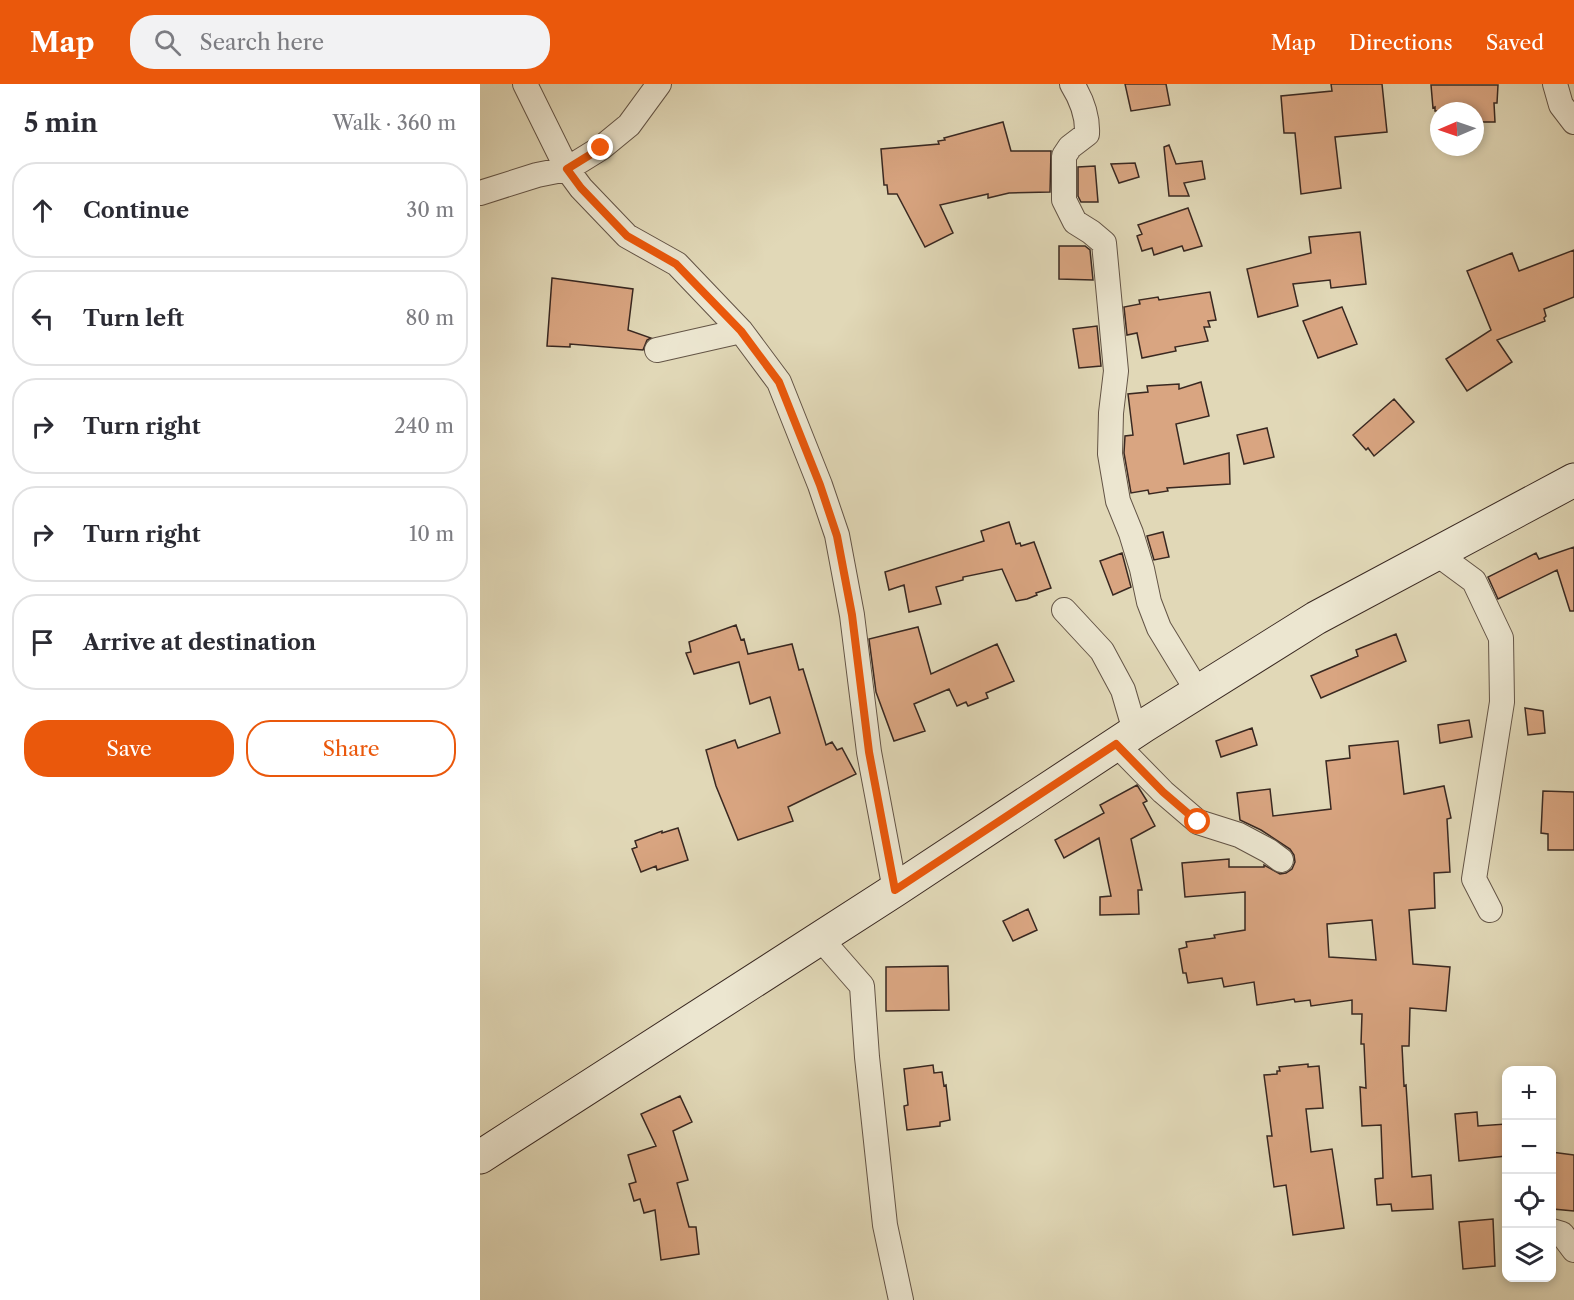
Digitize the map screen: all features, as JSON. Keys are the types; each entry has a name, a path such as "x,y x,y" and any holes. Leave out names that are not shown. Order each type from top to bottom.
{"main road":[{"path":"480,1157 895,890 1126,737 1316,618 1574,480"}],"street":[{"path":"525,84 567,169 581,188 627,236 676,264 741,331 779,382 820,485 837,536 852,615 869,752 895,890"},
{"path":"480,193 537,175 567,169 601,148 629,125 659,84"},
{"path":"1072,84 1080,98 1088,122 1087,134 1070,147 1064,156 1064,200 1076,222 1104,243 1116,371 1111,413 1110,454 1118,501 1131,533 1149,602 1159,628 1198,692"},
{"path":"1555,84 1561,105 1574,122"},
{"path":"657,350 741,331"},
{"path":"1436,553 1474,581 1501,638 1502,702 1474,879 1490,909"},
{"path":"1064,610 1102,651 1123,690 1126,737 1163,792 1198,822 1239,835 1269,850 1281,860"},
{"path":"820,938 862,986 867,1058 885,1225 901,1300"},
{"path":"1556,1232 1562,1234 1574,1250"}],"building":[{"path":"1125,84 1166,84 1170,105 1131,111"},
{"path":"1331,84 1382,84 1387,132 1335,137 1341,188 1301,194 1295,133 1284,133 1281,96 1332,91"},
{"path":"1431,85 1498,85 1497,103 1494,103 1495,122 1484,122 1484,102 1432,102"},
{"path":"1003,122 1011,151 1051,151 1050,192 1009,193 988,198 988,194 940,205 953,233 925,247 897,194 888,194 887,185 884,185 881,149 939,144 938,141 945,140 944,138"},
{"path":"1169,145 1176,164 1202,161 1205,179 1184,183 1189,196 1169,196 1164,147"},
{"path":"1135,163 1139,177 1119,183 1111,164"},
{"path":"1095,166 1098,202 1081,202 1078,196 1078,167"},
{"path":"1188,208 1202,246 1184,251 1182,246 1154,255 1152,248 1142,251 1137,236 1142,234 1138,225"},
{"path":"1360,232 1366,284 1331,288 1330,280 1293,284 1298,306 1258,317 1247,269 1311,253 1309,237"},
{"path":"1059,246 1085,246 1090,250 1093,280 1059,279"},
{"path":"1574,250 1574,297 1544,309 1545,321 1497,340 1512,362 1467,391 1446,359 1491,330 1467,271 1512,253 1519,271"},
{"path":"552,278 633,289 628,330 651,338 647,340 643,350 570,344 570,347 547,346"},
{"path":"1210,292 1216,320 1208,321 1210,327 1204,327 1208,341 1175,347 1176,351 1142,358 1137,333 1127,335 1124,307 1140,304 1139,300 1158,297 1159,300"},
{"path":"1342,307 1357,344 1318,358 1303,321"},
{"path":"1097,326 1101,366 1079,368 1073,329"},
{"path":"1201,382 1209,416 1176,424 1184,464 1229,453 1230,484 1167,488 1168,491 1149,494 1148,490 1131,493 1124,453 1125,436 1133,435 1128,394 1148,392 1147,386 1179,384 1179,389"},
{"path":"1394,399 1414,422 1374,456 1353,435"},
{"path":"1267,428 1274,457 1244,464 1237,435"},
{"path":"1009,522 1016,544 1020,543 1021,546 1034,542 1051,588 1027,599 1016,601 1002,569 963,577 963,580 936,587 941,604 909,612 904,585 889,590 885,572 984,541 981,531"},
{"path":"1163,532 1169,557 1154,560 1147,536"},
{"path":"1574,547 1574,611 1570,611 1557,570 1498,599 1488,577 1536,553 1539,559"},
{"path":"1122,553 1131,587 1113,595 1100,561"},
{"path":"736,625 741,640 744,639 748,654 792,644 799,670 803,669 826,745 832,742 837,750 842,748 856,774 788,807 793,821 738,840 716,786 706,750 735,740 738,748 780,733 770,697 750,704 739,662 694,674 686,653 691,652 689,642"},
{"path":"918,627 931,674 997,644 1014,681 986,693 988,698 968,706 966,702 957,706 949,689 914,704 925,731 894,741 876,692 869,639"},
{"path":"1396,634 1406,661 1321,698 1311,676 1358,656 1356,650"},
{"path":"1525,708 1543,711 1545,733 1528,735"},
{"path":"1469,720 1472,737 1440,743 1438,725"},
{"path":"1252,728 1257,745 1221,757 1216,741"},
{"path":"1398,741 1404,794 1444,786 1451,818 1447,819 1450,872 1434,873 1435,908 1409,910 1413,964 1450,967 1446,1011 1410,1008 1409,1046 1402,1046 1412,1177 1431,1175 1433,1209 1392,1211 1391,1204 1377,1205 1375,1179 1383,1178 1381,1125 1362,1126 1360,1087 1366,1088 1364,1044 1361,1044 1362,1014 1352,1014 1352,1000 1311,1006 1310,1000 1295,1002 1294,999 1257,1005 1254,982 1224,987 1222,978 1188,983 1186,973 1183,973 1179,949 1187,947 1186,942 1215,938 1214,935 1245,930 1245,892 1185,897 1182,863 1229,859 1229,867 1264,867 1264,865 1280,874 1292,869 1295,862 1290,849 1261,830 1240,820 1237,793 1270,789 1273,816 1331,809 1326,761 1350,758 1349,746","holes":["1372,920 1376,960 1329,957 1327,924"]},
{"path":"1137,785 1147,801 1143,803 1155,826 1131,839 1142,890 1138,890 1139,914 1100,915 1100,897 1111,896 1099,838 1064,858 1055,840 1104,813 1100,805"},
{"path":"1543,791 1574,792 1574,850 1548,850 1548,834 1541,833"},
{"path":"678,828 688,860 657,870 656,866 641,872 632,849 637,847 635,841"},
{"path":"1028,909 1037,930 1013,941 1003,921"},
{"path":"948,966 949,1010 886,1011 886,967"},
{"path":"1308,1064 1308,1067 1319,1066 1323,1108 1306,1109 1311,1152 1332,1149 1344,1228 1293,1235 1286,1185 1274,1187 1267,1136 1272,1136 1264,1075 1277,1074 1277,1071 1280,1071 1279,1067"},
{"path":"933,1065 934,1073 942,1072 944,1086 946,1085 950,1120 940,1122 940,1126 907,1130 904,1106 908,1105 904,1069"},
{"path":"680,1096 692,1122 673,1131 688,1180 677,1183 689,1227 696,1227 699,1254 661,1260 655,1210 644,1213 640,1199 634,1201 629,1184 636,1182 628,1155 656,1146 641,1114"},
{"path":"1477,1112 1478,1126 1502,1124 1502,1156 1459,1161 1455,1114"},
{"path":"1556,1153 1574,1155 1574,1211 1556,1209"},
{"path":"1493,1219 1495,1266 1463,1269 1459,1222"}],"route":[{"path":"601,148 567,169 581,188 627,236 676,264 741,331 779,382 820,485 837,536 852,615 869,752 895,890 1116,744 1163,792 1198,822"}]}
